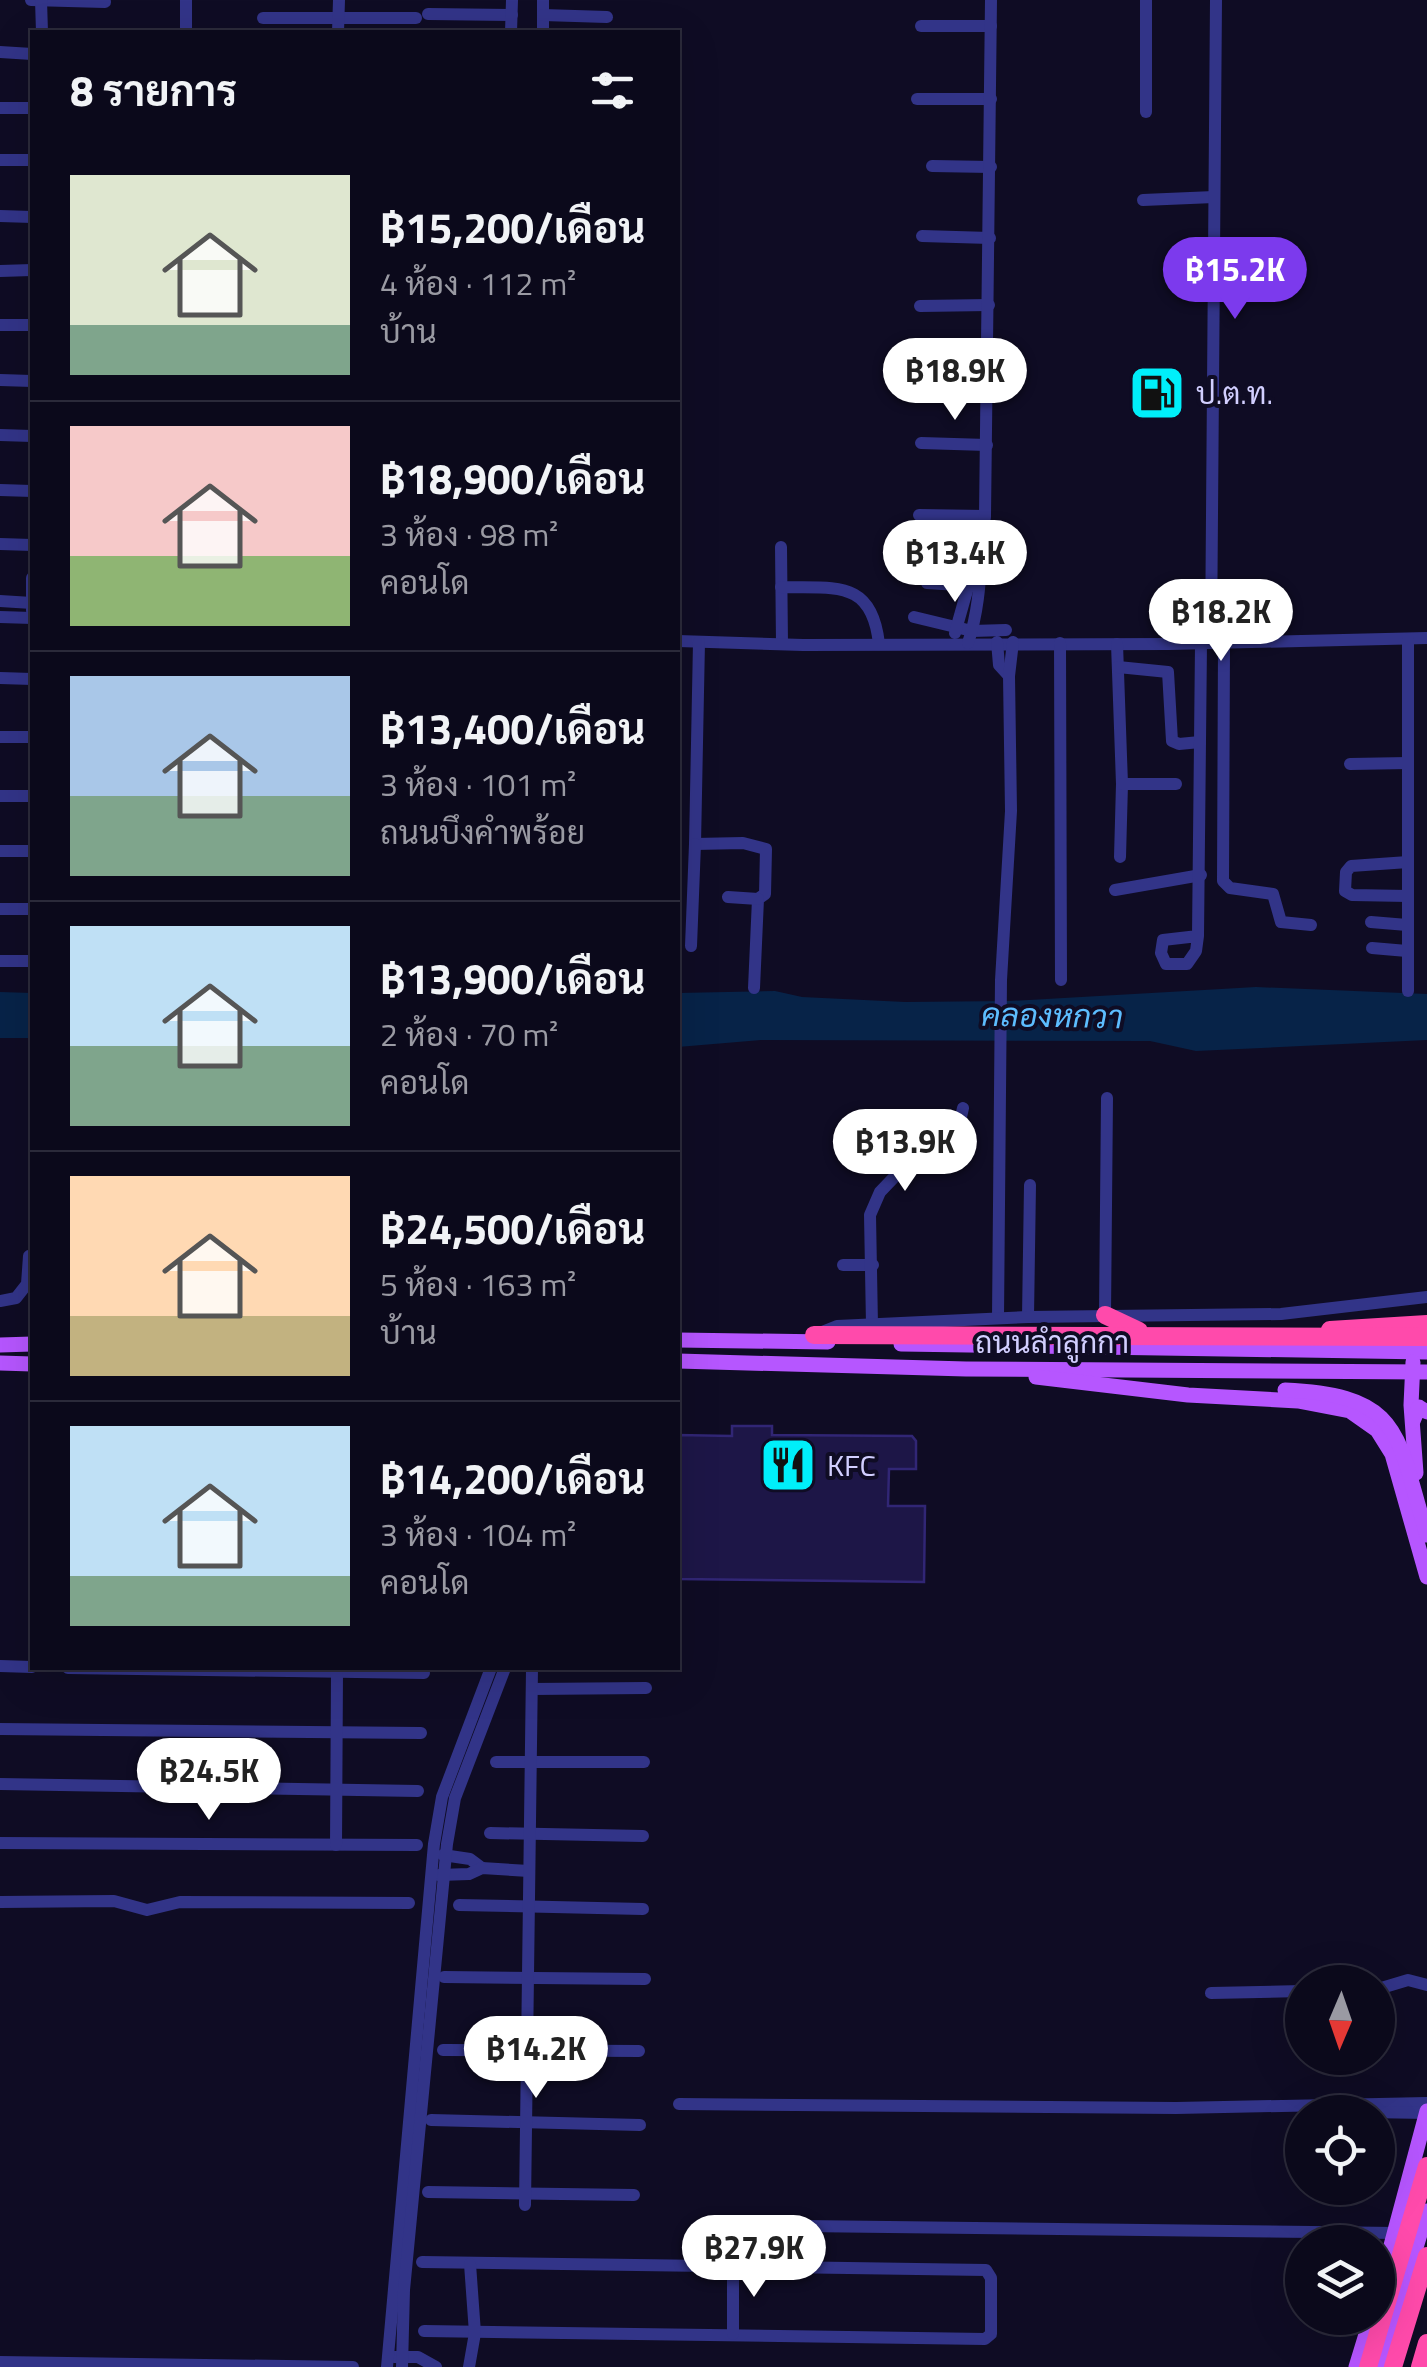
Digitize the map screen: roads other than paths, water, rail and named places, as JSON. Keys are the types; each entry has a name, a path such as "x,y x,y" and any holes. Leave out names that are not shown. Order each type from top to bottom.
{"highway":[{"path":"1105,1316 1144,1334"},
{"path":"1280,1336 1364,1325 1427,1324"},
{"path":"814,1336 1280,1336 1422,1349"},
{"path":"1367,2367 1427,2166"},
{"path":"1393,2367 1427,2256"},
{"path":"1420,2367 1427,2343"}],"main road":[{"path":"789,1342 814,1336"},
{"name":"ถนนลำลูกกา","path":"680,1340 1313,1352 1422,1349"},
{"path":"0,1344 30,1344"},
{"path":"1412,1425 1422,1376 1422,1349"},
{"path":"1313,1352 1313,1372"},
{"name":"ถนนลำลูกกา","path":"680,1361 1422,1376"},
{"path":"0,1363 30,1364"},
{"path":"1001,1369 1055,1380 1188,1395 1298,1401 1350,1411 1376,1430 1392,1454 1427,1577"},
{"path":"1055,1380 1322,1392 1356,1400 1374,1411 1394,1433 1427,1532"},
{"path":"1427,1412 1422,1406 1415,1409 1412,1425 1427,1532"},
{"path":"1395,2236 1427,2112"},
{"path":"1380,2367 1427,2211"},
{"path":"1356,2367 1366,2335"},
{"path":"1365,2338 1367,2367"}],"street":[{"path":"31,0 105,2"},
{"path":"41,0 42,30"},
{"path":"186,0 186,30"},
{"path":"339,0 339,25"},
{"path":"543,0 543,30"},
{"path":"680,641 916,644 951,643 966,634 986,516 991,0"},
{"path":"1146,0 1146,112"},
{"path":"1216,0 1212,643 1223,880 1230,888 1273,894 1281,922 1311,925"},
{"path":"263,18 339,25 512,7"},
{"path":"543,15 607,17"},
{"path":"920,26 991,26"},
{"path":"0,52 30,54"},
{"path":"917,98 991,99"},
{"path":"0,108 30,108"},
{"path":"0,160 30,160"},
{"path":"932,166 991,166"},
{"path":"1143,200 1214,197"},
{"path":"0,216 30,217"},
{"path":"922,236 990,238"},
{"path":"0,271 30,270"},
{"path":"920,306 988,305"},
{"path":"0,325 30,324"},
{"path":"918,373 986,375"},
{"path":"0,380 30,380"},
{"path":"0,436 30,436"},
{"path":"921,443 987,445"},
{"path":"0,490 30,490"},
{"path":"918,515 986,516"},
{"path":"0,544 30,544"},
{"path":"781,547 782,644"},
{"path":"926,583 974,586"},
{"path":"781,588 846,590 862,596 877,624 879,644"},
{"path":"0,601 30,603"},
{"path":"0,617 30,615"},
{"path":"916,644 918,618 966,634 1060,642 1427,638"},
{"path":"998,1318 999,1064 1011,811 1009,676 999,665 1005,638"},
{"path":"1408,639 1408,991"},
{"path":"690,946 699,642"},
{"path":"1060,642 1061,980"},
{"path":"1198,936 1200,742 1212,643"},
{"path":"1117,644 1122,784 1120,857"},
{"path":"1118,667 1168,672 1172,741 1200,742"},
{"path":"0,678 30,679"},
{"path":"0,737 30,736"},
{"path":"1350,764 1408,763"},
{"path":"1122,784 1176,784"},
{"path":"0,796 30,796"},
{"path":"695,844 744,843 766,848 765,894 758,899 728,898"},
{"path":"0,851 30,851"},
{"path":"1408,862 1351,866 1346,872 1345,891 1352,896 1408,896"},
{"path":"1115,890 1201,875"},
{"path":"754,988 758,899"},
{"path":"0,909 30,909"},
{"path":"1370,922 1407,925"},
{"path":"1372,948 1408,950"},
{"path":"0,961 30,961"},
{"path":"1105,1316 1107,1098"},
{"path":"872,1324 870,1215 888,1180 902,1170 935,1168 951,1162 962,1108"},
{"path":"1028,1317 1030,1185"},
{"path":"0,1301 16,1298 27,1284 29,1256"},
{"path":"843,1265 873,1265"},
{"path":"814,1336 837,1326 1028,1317 1282,1314 1427,1297"},
{"path":"0,1666 30,1667"},
{"path":"176,1670 424,1673"},
{"path":"486,1703 492,1670"},
{"path":"436,2367 418,2357 387,2362 407,2201 440,1855 442,1797 504,1670"},
{"path":"525,2199 532,1670"},
{"path":"336,1845 337,1673"},
{"path":"532,1689 646,1688"},
{"path":"0,1729 421,1733"},
{"path":"496,1762 644,1762"},
{"path":"0,1784 418,1791"},
{"path":"490,1833 644,1836"},
{"path":"0,1842 417,1845"},
{"path":"440,1855 470,1860 482,1868"},
{"path":"438,1875 482,1868 529,1871"},
{"path":"0,1902 114,1901 147,1910 180,1902 409,1903"},
{"path":"459,1906 642,1908"},
{"path":"444,1977 645,1979"},
{"path":"1395,1984 1408,1980 1427,1985"},
{"path":"1211,1994 1285,1992"},
{"path":"442,2050 639,2052"},
{"path":"1395,2102 1427,2103"},
{"path":"679,2104 1285,2107"},
{"path":"1395,2112 1427,2112"},
{"path":"431,2120 640,2125"},
{"path":"428,2192 525,2199 634,2195"},
{"path":"402,2362 407,2201"},
{"path":"801,2226 1396,2233"},
{"path":"422,2262 986,2270 991,2278 989,2338 424,2332"},
{"path":"469,2367 475,2332 470,2264"},
{"path":"732,2266 733,2334"},
{"path":"0,2362 353,2367"}],"water":[{"name":"คลองหกวา","path":"1256,987 1427,994 1427,1040 1196,1051 1150,1041 761,1040 680,1047 680,993 775,991 802,997 905,1002 1010,1001"},
{"path":"0,992 30,993 30,1038 0,1038"}],"place":[{"name":"ป.ต.ท.","path":"1157,393"},
{"name":"KFC","path":"788,1465"}]}
